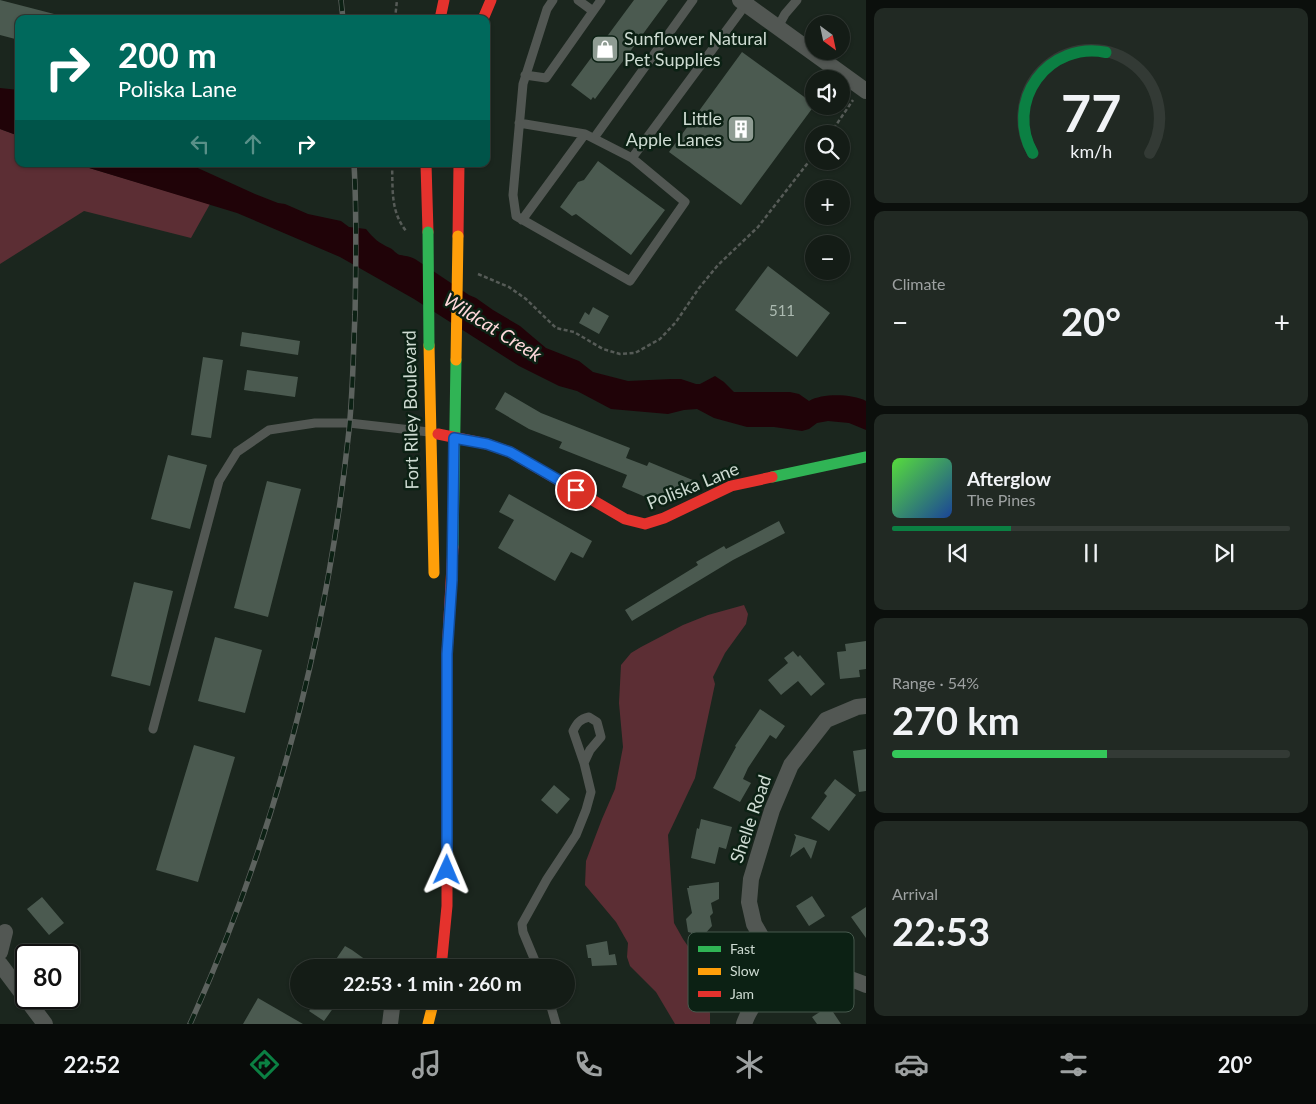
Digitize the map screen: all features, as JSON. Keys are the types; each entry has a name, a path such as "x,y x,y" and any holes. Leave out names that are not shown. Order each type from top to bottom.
{"main road":[{"path":"441,15 444,0"},
{"path":"484,15 490,0"},
{"name":"Fort Riley Boulevard","path":"426,167 434,584"},
{"path":"442,959 447,906 447,654 452,580 459,167"},
{"name":"Poliska Lane","path":"432,432 487,444 510,452 626,519 645,524 664,518 731,486 866,457"},
{"path":"439,610 447,654"},
{"path":"428,1024 432,1009"}],"street":[{"path":"743,2 864,89"},
{"name":"Shelle Road","path":"759,932 754,924 749,902 751,879 772,810 791,765 826,720 857,706 866,706"},
{"path":"0,952 5,932"},
{"path":"0,964 45,1024"},
{"path":"854,980 866,985"},
{"path":"390,1024 392,1009"},
{"path":"744,1024 749,1012"}],"lane":[{"path":"519,123 585,134 594,138 632,158 685,202 630,281 516,216 513,195 519,123 523,84 547,9 553,0"},
{"path":"578,0 593,11"},
{"path":"525,75 546,78 601,0"},
{"path":"594,138 694,0"},
{"path":"778,28 786,14 798,0"},
{"path":"632,158 743,2"},
{"path":"522,220 585,134"},
{"path":"153,729 219,481 237,452 269,430 315,423 349,423 432,432"},
{"path":"534,959 523,932 522,924 576,835 586,810 591,792 584,762 573,731 577,723 583,718 589,717 597,722 601,737 590,750 584,762"},
{"path":"552,1009 556,1024"}],"path":[{"path":"395,15 397,0"},
{"path":"837,125 864,89"}],"shaded area":[{"path":"0,129 15,135 15,167 86,167 210,204 191,238 84,211 0,264"},
{"path":"744,605 748,614 746,624 725,653 713,677 715,684 695,778 668,835 674,923 688,946 688,1012 710,1013 710,1024 675,1024 656,992 630,966 627,957 628,943 616,922 585,885 586,861 615,789 623,747 619,703 621,665 631,653 641,647 683,625 708,615"}],"water":[{"path":"0,88 15,90 15,135 0,129"},
{"name":"Wildcat Creek","path":"86,167 196,167 255,194 308,214 341,221 349,227 366,229 377,240 397,254 415,259 520,326 546,348 579,361 593,372 628,381 681,379 696,384 700,384 715,376 734,392 790,392 799,394 809,401 815,398 838,395 853,397 866,401 866,430 849,423 828,421 817,423 809,429 802,431 774,427 747,427 714,418 697,409 668,414 611,409 577,391 559,386 519,366 414,299 340,257 237,213"}],"building":[{"path":"0,0 58,15 15,15 15,39 0,35"},
{"path":"634,0 668,0 595,99 593,97 591,100 571,85"},
{"name":"Little Apple Lanes","path":"742,52 805,98 805,115 807,115 741,205 669,152"},
{"path":"598,161 665,210 631,255 576,214 572,216 560,207 578,182 584,180"},
{"path":"768,266 830,313 797,357 735,310"},
{"path":"593,307 609,316 599,334 579,323 585,312 589,315"},
{"path":"242,332 300,341 298,355 240,346"},
{"path":"203,357 223,360 211,438 191,435"},
{"path":"247,370 298,377 295,397 244,390"},
{"path":"505,392 541,413 630,448 626,458 647,466 649,462 695,481 691,490 687,489 683,494 677,491 676,495 668,492 662,504 622,487 627,475 559,448 562,442 529,429 495,409"},
{"path":"168,455 207,465 190,529 151,519"},
{"path":"267,481 301,489 268,617 234,608"},
{"path":"509,494 592,541 583,558 571,552 555,581 498,548 514,520 499,512"},
{"path":"779,521 785,533 733,560 632,621 625,610 698,565 696,562 724,546 726,549"},
{"path":"134,582 173,591 150,686 111,676"},
{"path":"215,637 262,650 245,713 198,701"},
{"path":"866,641 866,669 859,670 860,677 840,679 837,652 846,651 845,644"},
{"path":"793,651 798,657 800,655 825,684 811,696 798,681 781,695 768,680 788,663 784,658"},
{"path":"760,709 785,726 776,739 770,735 748,768 743,779 751,783 740,802 713,788 735,746"},
{"path":"194,745 235,757 198,882 156,870"},
{"path":"866,749 866,791 859,792 853,751"},
{"path":"835,779 856,795 829,831 811,818 827,796 824,793"},
{"path":"554,785 570,799 557,814 541,800"},
{"path":"701,819 732,827 726,849 719,847 715,864 691,858 697,828 699,829"},
{"path":"794,834 817,841 811,859 804,847 790,857 796,837"},
{"path":"719,882 719,899 711,903 713,913 710,916 712,926 707,932 688,932 686,919 692,913 687,888 689,886"},
{"path":"812,896 825,916 809,926 796,906"},
{"path":"42,897 64,923 49,935 27,909"},
{"path":"866,907 866,938 851,917"},
{"path":"607,941 609,955 615,954 617,965 592,966 591,958 588,958 586,945"},
{"path":"345,946 364,959 336,959"},
{"path":"258,998 303,1024 243,1024"},
{"path":"310,1009 333,1009 324,1021 309,1011"},
{"path":"820,1012 833,1012 841,1024 817,1024 812,1017"}],"railway":[{"path":"341,0 343,15"},
{"path":"190,1024 220,954 247,883 271,811 292,738 326,589 338,514 351,408 356,277 354,167"}],"traffic: fast":[{"path":"428,232 429,345"},
{"path":"453,547 456,360"},
{"path":"772,477 866,457"}],"traffic: slow":[{"path":"456,360 458,236"},
{"path":"429,345 434,573"},
{"path":"428,1024 432,1009"}],"traffic: jam":[{"path":"441,15 444,0"},
{"path":"485,15 491,0"},
{"path":"426,167 428,232"},
{"path":"458,236 459,167"},
{"path":"438,434 487,444 510,452 625,519 645,524 664,518 731,486 772,477"},
{"path":"442,959 447,906 447,654 453,547"}],"place":[{"name":"Sunflower Natural Pet Supplies","path":"605,49"},
{"name":"Little Apple Lanes","path":"741,129"}],"route":[{"path":"447,870 447,654 452,580 454,438 487,444 510,452 576,490"}]}
